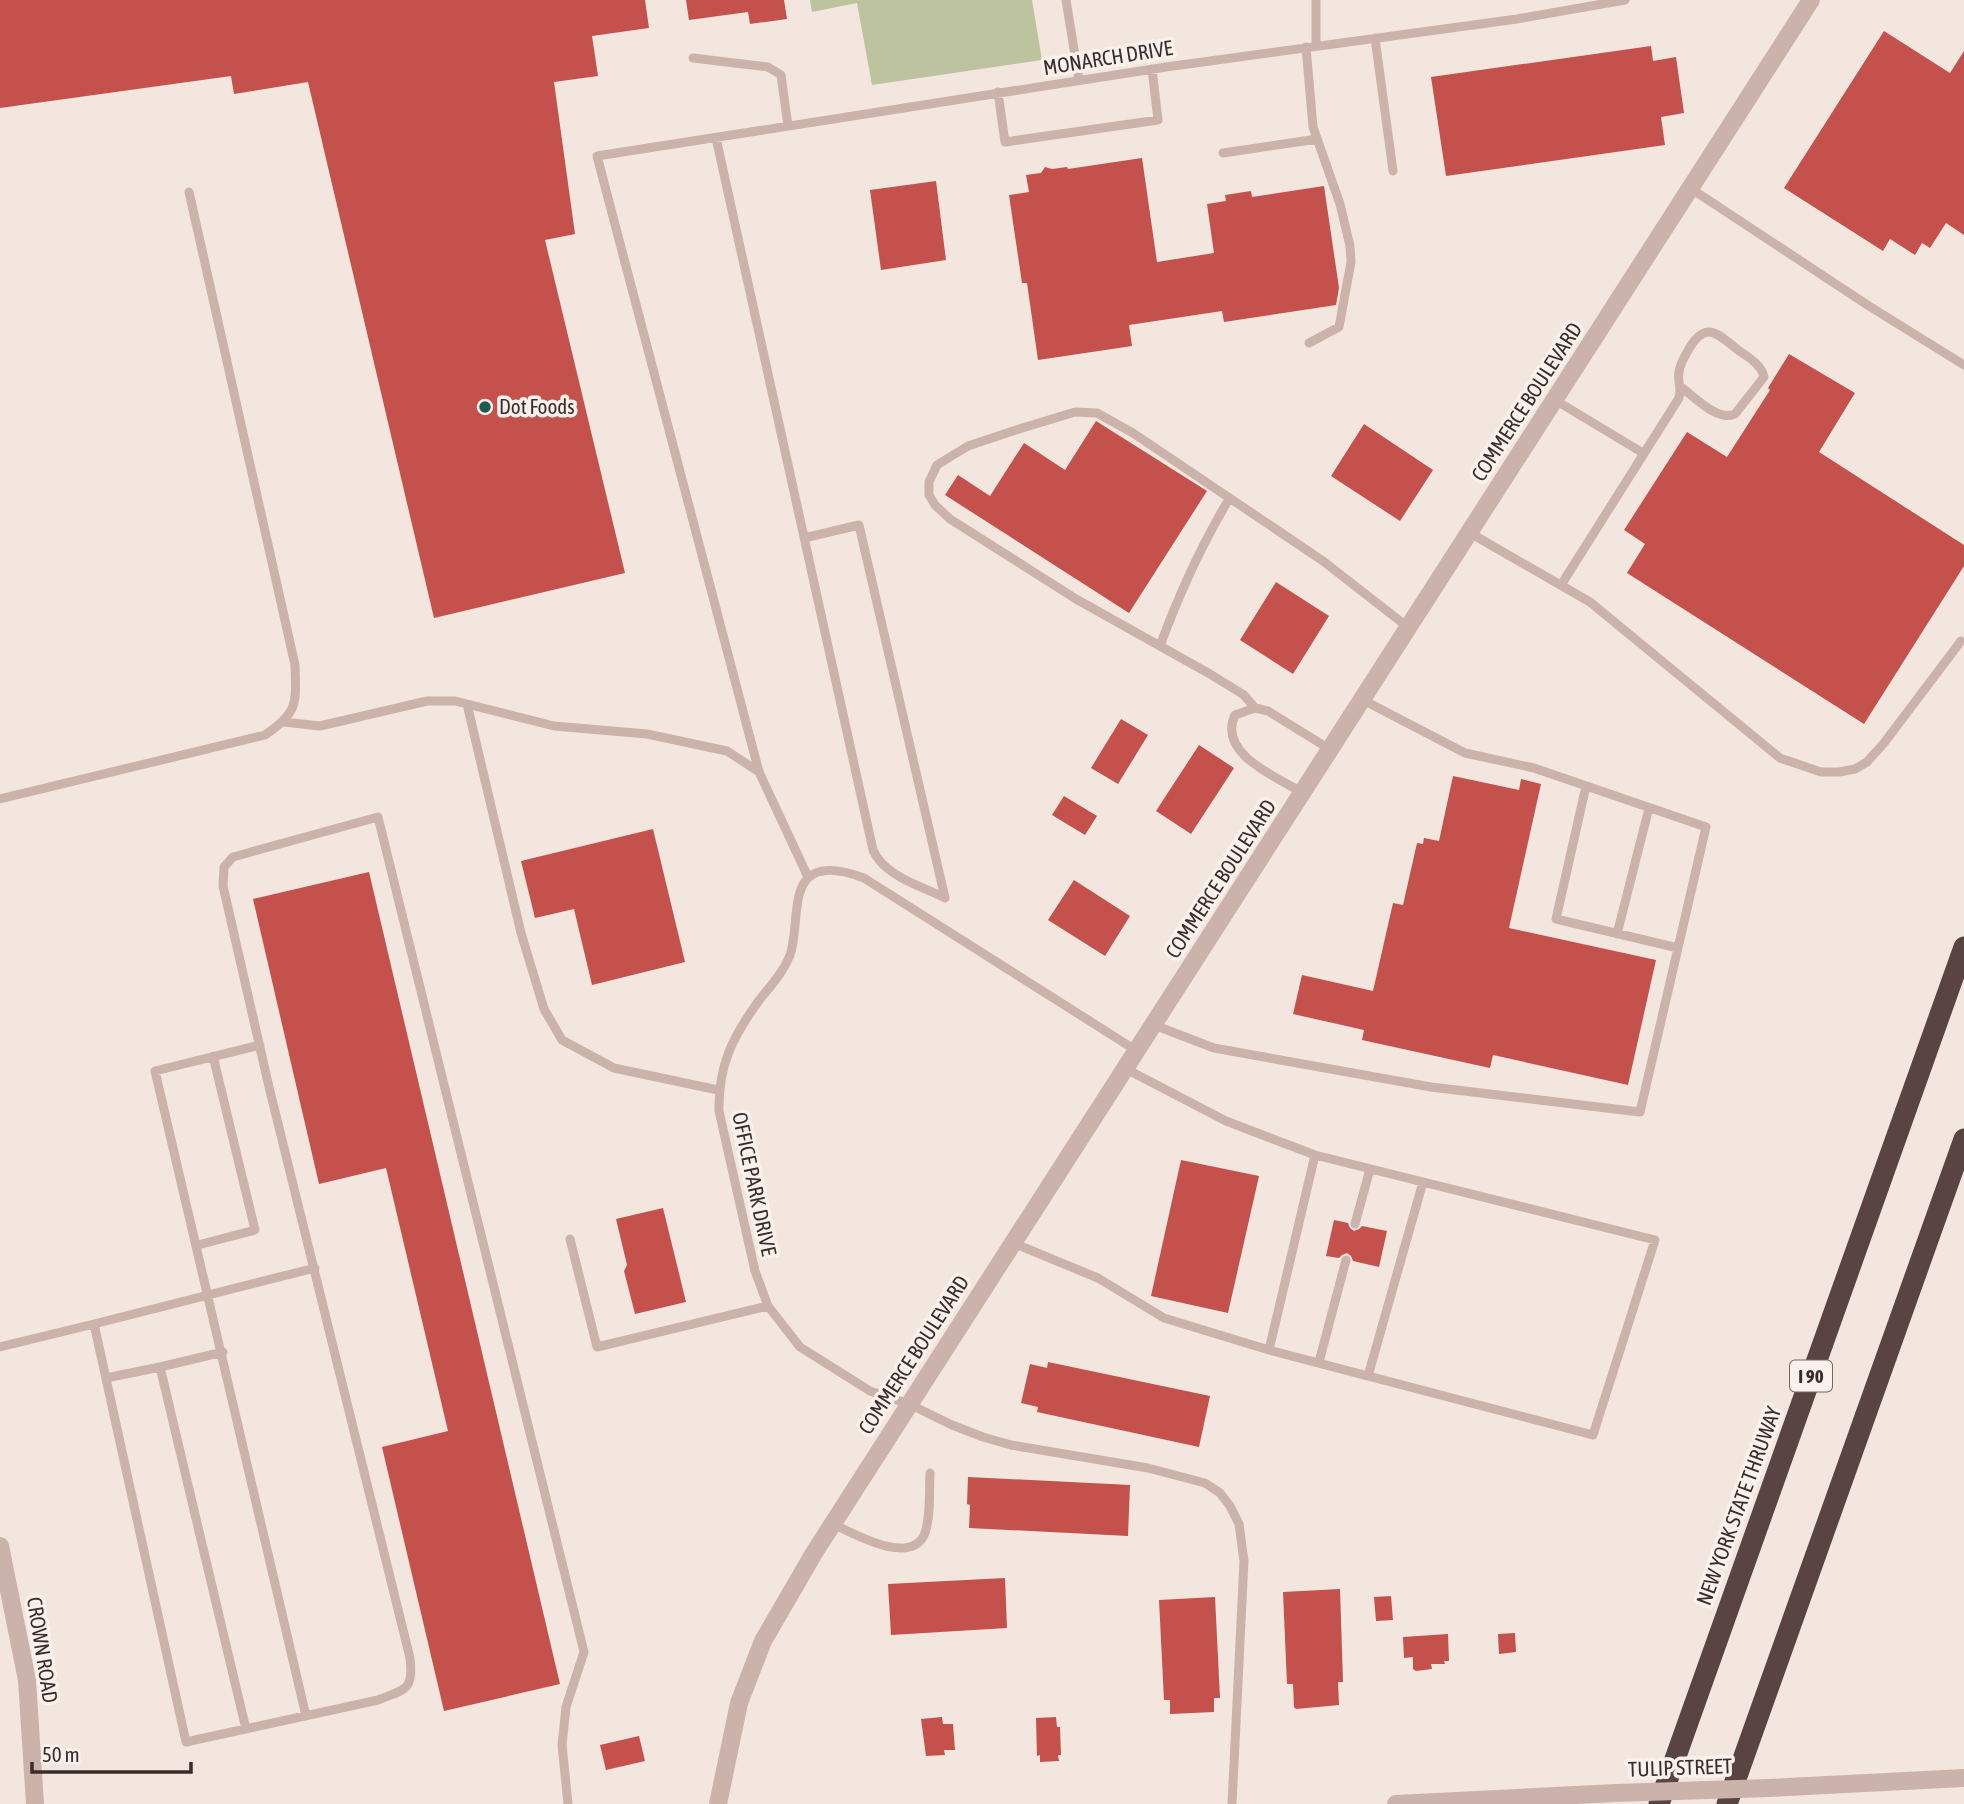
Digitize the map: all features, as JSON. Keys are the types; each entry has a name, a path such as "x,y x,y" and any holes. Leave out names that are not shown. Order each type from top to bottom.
{"highway":[{"name":"NEW YORK STATE THRUWAY","path":"1659,1804 1964,947"},
{"path":"1727,1804 1964,1139"}],"street":[{"name":"COMMERCE BOULEVARD","path":"718,1804 739,1703 764,1641 833,1524 1811,0"},
{"name":"CROWN ROAD","path":"0,1546 27,1680 35,1804"},
{"name":"TULIP STREET","path":"1396,1804 1964,1778"}],"lane":[{"path":"1066,0 1079,80"},
{"path":"1309,343 1339,327 1351,262 1340,204 1313,127 1311,47 1316,0"},
{"name":"MONARCH DRIVE","path":"759,772 597,156 998,92 1517,19 1625,0"},
{"path":"1375,38 1393,172"},
{"path":"693,58 768,67 781,75 788,126"},
{"path":"998,92 1005,142 1158,120 1152,69"},
{"path":"716,138 804,538 873,850 877,860 888,870 945,898 859,526 804,538"},
{"path":"1223,153 1317,139"},
{"path":"1690,188 1964,365"},
{"path":"0,799 265,735 284,722 296,700 295,665 189,192"},
{"path":"1561,585 1679,398 1682,388 1678,376 1680,364 1697,337 1706,332 1716,332 1759,366 1764,377 1735,414 1729,416 1718,414 1682,388"},
{"path":"1555,400 1643,453"},
{"path":"1255,708 1244,695 1076,599 950,519 929,495 929,482 937,465 968,446 1075,412 1097,413 1133,433 1323,561 1409,628"},
{"path":"1160,646 1178,596 1201,546 1229,499"},
{"path":"1470,533 1590,602 1780,758 1821,772 1855,769 1867,762 1961,641"},
{"path":"1154,1025 1214,1048 1431,1087 1640,1112 1706,827 1534,768 1465,753 1363,700"},
{"path":"284,722 320,726 428,701 455,701 554,726 647,734 727,751 759,772 808,877 842,870 864,878 1138,1051"},
{"path":"467,704 521,933 544,1009 562,1040 614,1068 718,1090"},
{"path":"1303,793 1242,754 1230,734 1230,725 1235,715 1255,708 1268,711 1331,750"},
{"path":"1586,786 1556,919 1678,948"},
{"path":"1617,934 1649,808"},
{"path":"94,1324 187,1742 378,1700 405,1689 412,1677 410,1658 223,886 224,867 233,857 378,817 584,1652 566,1707 562,1745 568,1804"},
{"name":"OFFICE PARK DRIVE","path":"808,877 800,892 791,952 780,976 760,1000 727,1050 718,1090 719,1111 755,1271 768,1306 800,1347 870,1391 909,1404 952,1425 1012,1445 1148,1468 1205,1483 1220,1493 1239,1524 1244,1562 1232,1804"},
{"path":"260,1045 155,1071 198,1245 306,1716"},
{"path":"198,1245 255,1230 213,1056"},
{"path":"1013,1243 1098,1278 1164,1318 1269,1350 1593,1436 1655,1240 1315,1155 1226,1121 1126,1069"},
{"path":"1269,1350 1315,1155"},
{"path":"1355,1224 1370,1169"},
{"path":"1368,1376 1423,1182"},
{"path":"570,1239 597,1347 768,1306"},
{"path":"1319,1362 1346,1260"},
{"path":"0,1347 315,1268"},
{"path":"106,1378 223,1352"},
{"path":"160,1367 246,1729"},
{"path":"833,1524 879,1544 899,1548 916,1544 926,1530 930,1473"}],"green space":[{"path":"810,0 1032,0 1042,60 872,85 857,3 812,12"}],"building":[{"name":"Dot Foods","path":"0,0 645,0 649,28 592,36 598,76 554,82 575,234 545,240 625,573 434,618 308,82 234,94 231,76 0,108"},
{"path":"686,0 784,0 787,19 750,24 748,12 689,20"},
{"path":"1884,31 1950,73 1964,51 1964,235 1946,223 1930,248 1922,243 1915,255 1890,239 1883,251 1784,188"},
{"path":"1651,46 1653,61 1676,57 1684,113 1661,117 1665,145 1446,176 1431,77"},
{"path":"1142,158 1157,262 1214,253 1207,204 1226,201 1225,195 1251,191 1252,197 1324,186 1339,288 1336,305 1224,322 1222,311 1129,325 1132,346 1038,360 1027,283 1022,283 1009,195 1029,192 1026,175 1041,173 1045,167 1068,169"},
{"path":"936,181 946,260 881,270 870,190"},
{"path":"1789,354 1855,393 1819,452 1964,545 1964,566 1864,724 1627,573 1645,544 1624,530 1687,432 1727,457 1770,390 1768,388"},
{"path":"1096,421 1207,491 1129,613 945,495 958,475 990,496 1024,443 1065,470"},
{"path":"1364,424 1433,470 1400,521 1331,476"},
{"path":"1276,582 1329,616 1293,674 1240,640"},
{"path":"1121,719 1148,735 1118,784 1091,768"},
{"path":"1199,745 1234,768 1191,834 1156,811"},
{"path":"1453,776 1519,790 1521,779 1541,784 1509,928 1656,960 1628,1085 1493,1055 1490,1068 1362,1040 1364,1030 1293,1014 1302,975 1373,991 1393,903 1403,905 1417,843 1423,844 1424,838 1439,841"},
{"path":"1064,796 1097,816 1085,835 1052,815"},
{"path":"653,829 685,962 592,985 574,909 535,918 521,861"},
{"path":"369,872 560,1684 444,1711 382,1447 448,1431 386,1168 319,1184 253,899"},
{"path":"1074,880 1130,916 1105,956 1048,920"},
{"path":"1181,1160 1259,1176 1228,1313 1151,1296"},
{"path":"663,1208 686,1302 635,1314 624,1271 627,1265 616,1219"},
{"path":"1334,1220 1348,1223 1354,1231 1362,1226 1387,1231 1379,1267 1353,1261 1347,1253 1339,1258 1326,1256"},
{"path":"1048,1362 1210,1396 1199,1447 1037,1412 1038,1407 1021,1403 1030,1364 1047,1368"},
{"path":"968,1477 1130,1485 1128,1536 969,1528"},
{"path":"1005,1578 1007,1628 891,1635 888,1584"},
{"path":"1340,1589 1343,1682 1338,1682 1339,1705 1296,1709 1293,1684 1287,1684 1283,1592"},
{"path":"1391,1596 1393,1620 1376,1621 1374,1597"},
{"path":"1215,1597 1220,1698 1214,1698 1214,1712 1170,1714 1170,1700 1164,1700 1159,1600"},
{"path":"1515,1633 1516,1652 1499,1654 1498,1634"},
{"path":"1448,1634 1449,1661 1444,1661 1445,1664 1431,1664 1432,1669 1416,1671 1413,1669 1413,1657 1404,1658 1403,1637"},
{"path":"942,1717 943,1724 953,1724 955,1750 944,1750 945,1755 926,1756 921,1719"},
{"path":"1056,1717 1057,1727 1060,1727 1059,1761 1040,1762 1040,1755 1037,1756 1036,1718"},
{"path":"639,1736 645,1761 606,1770 600,1745"}],"place":[{"name":"Dot Foods","path":"485,407"}]}
